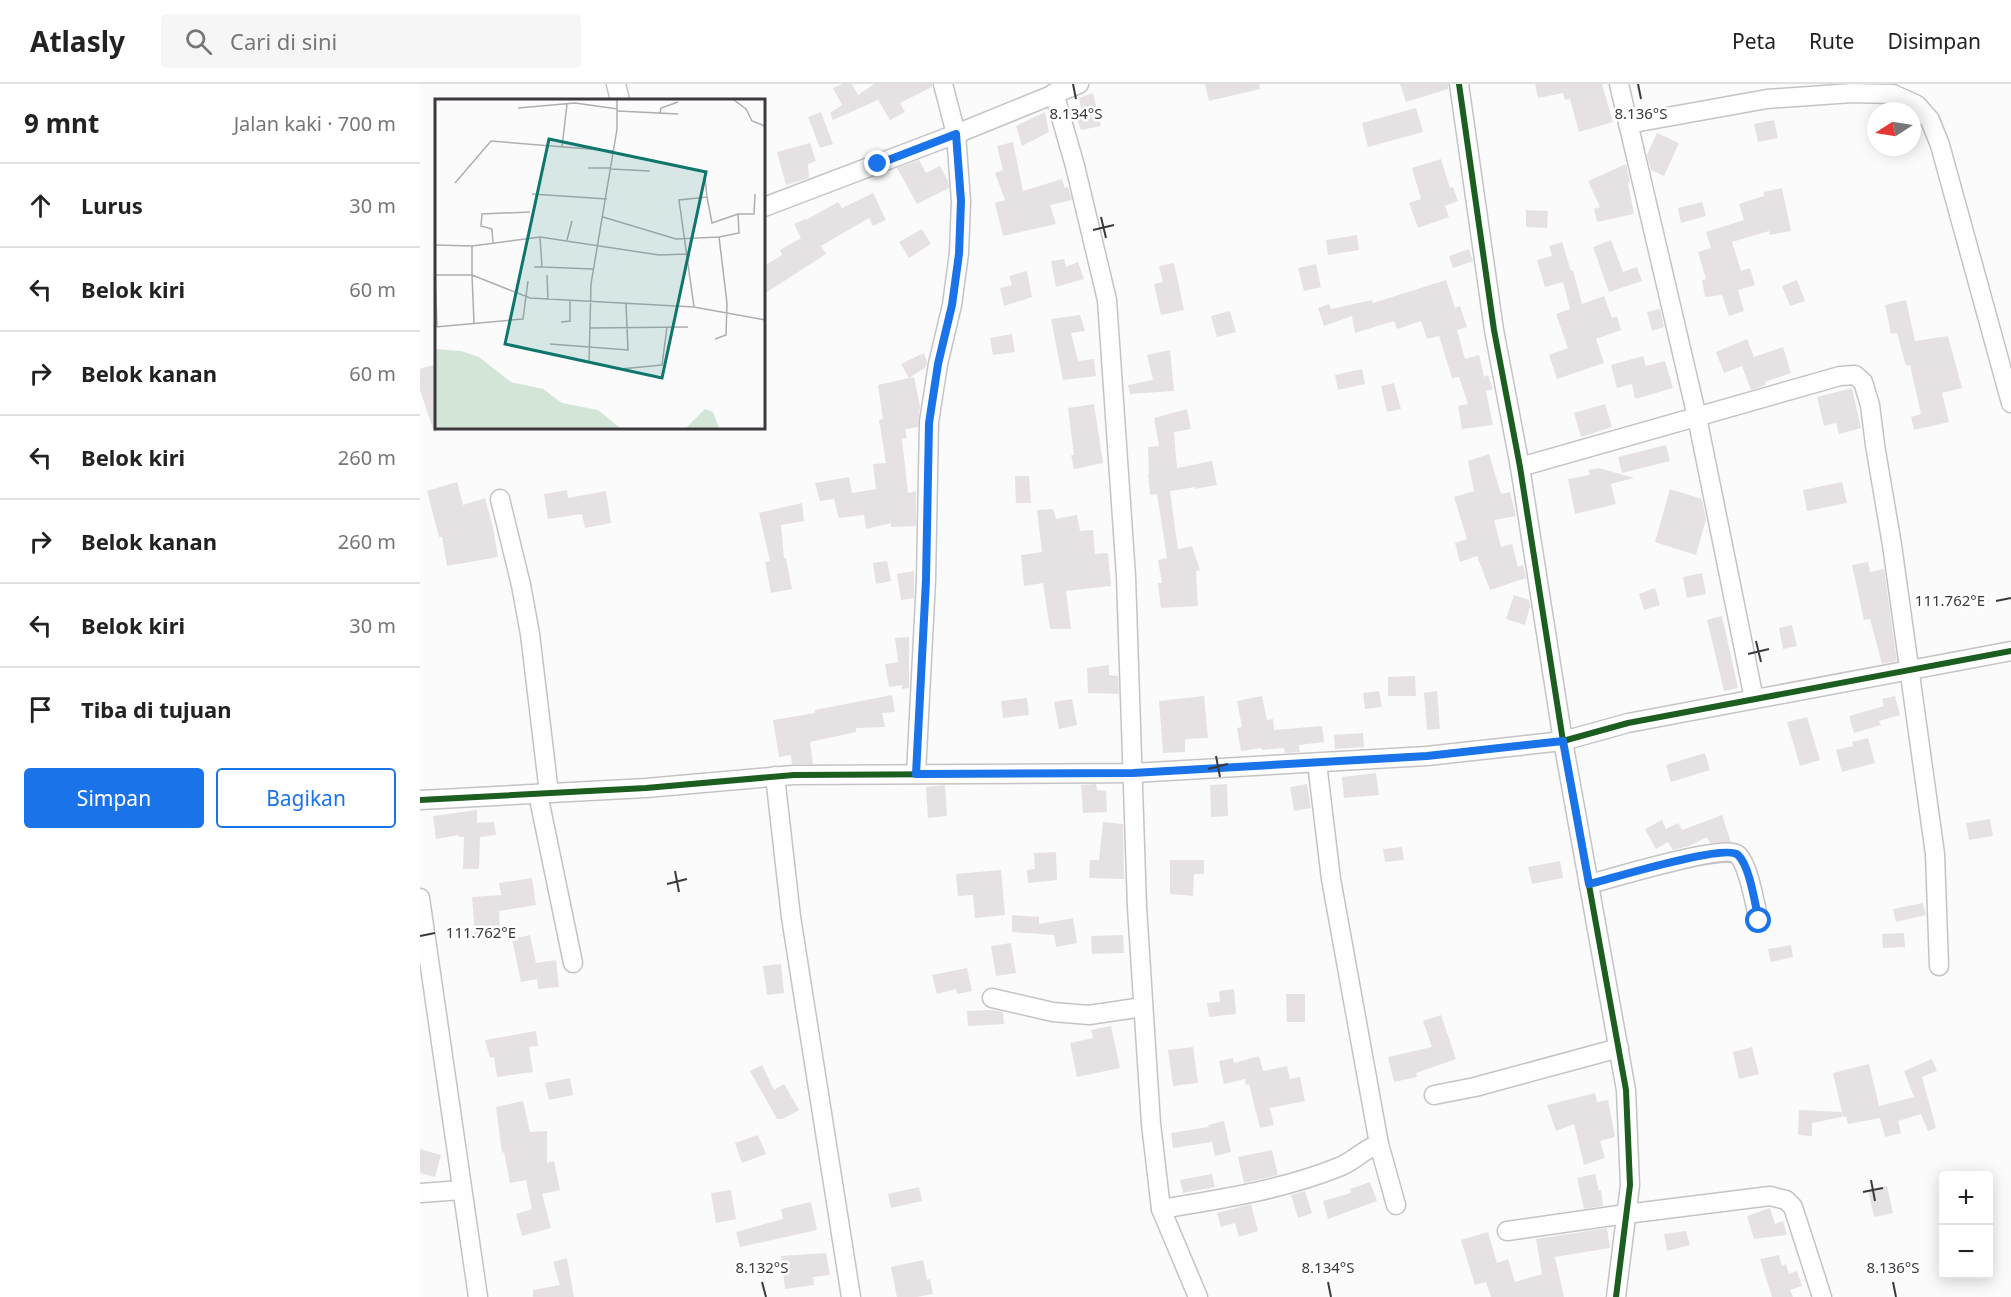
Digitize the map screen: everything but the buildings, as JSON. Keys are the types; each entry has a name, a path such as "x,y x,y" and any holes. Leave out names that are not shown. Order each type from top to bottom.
{"street":[{"path":"616,84 620,99"},
{"path":"916,774 926,580 929,423 938,364 952,305 959,254 961,201 956,134 943,84"},
{"path":"765,207 956,134 1079,84"},
{"path":"1459,84 1494,330 1520,467 1563,741 1626,1090 1630,1185 1616,1297"},
{"path":"1619,84 1697,417 1754,699"},
{"path":"1054,93 1075,166 1107,300 1126,576 1143,1007 1151,1124 1161,1209 1198,1297"},
{"path":"1628,124 1767,99 1841,94 1893,94 1917,105 1930,120 1940,145 2011,403"},
{"path":"1520,467 1840,376 1855,375 1863,382 1870,405 1892,545 1935,854 1939,966"},
{"path":"500,499 521,585 530,634 543,794 573,963"},
{"path":"420,800 646,788 794,774 1133,773 1427,756 1563,741 1628,723 2011,651"},
{"path":"1317,763 1331,879 1379,1144 1396,1206"},
{"path":"775,776 791,917 851,1297"},
{"path":"1589,884 1691,857 1734,852 1740,856 1746,870 1759,921"},
{"path":"420,898 478,1297"},
{"path":"992,998 1053,1012 1089,1015 1143,1007"},
{"path":"1434,1095 1475,1087 1618,1048"},
{"path":"1161,1209 1254,1194 1341,1166 1379,1144"},
{"path":"420,1193 462,1190"},
{"path":"1507,1232 1770,1196 1786,1200 1793,1207 1822,1297"}],"cycle path":[{"path":"1459,84 1494,330 1520,467 1563,741 1626,1090 1630,1185 1616,1297"},
{"path":"420,800 646,788 794,775 1133,773 1427,756 1563,741 1628,723 2011,651"}],"route":[{"path":"878,164 956,134 961,201 959,254 952,305 938,364 929,423 926,580 916,774 1133,773 1427,756 1563,741 1589,884 1691,857 1734,852 1740,856 1746,870 1759,921"}]}
